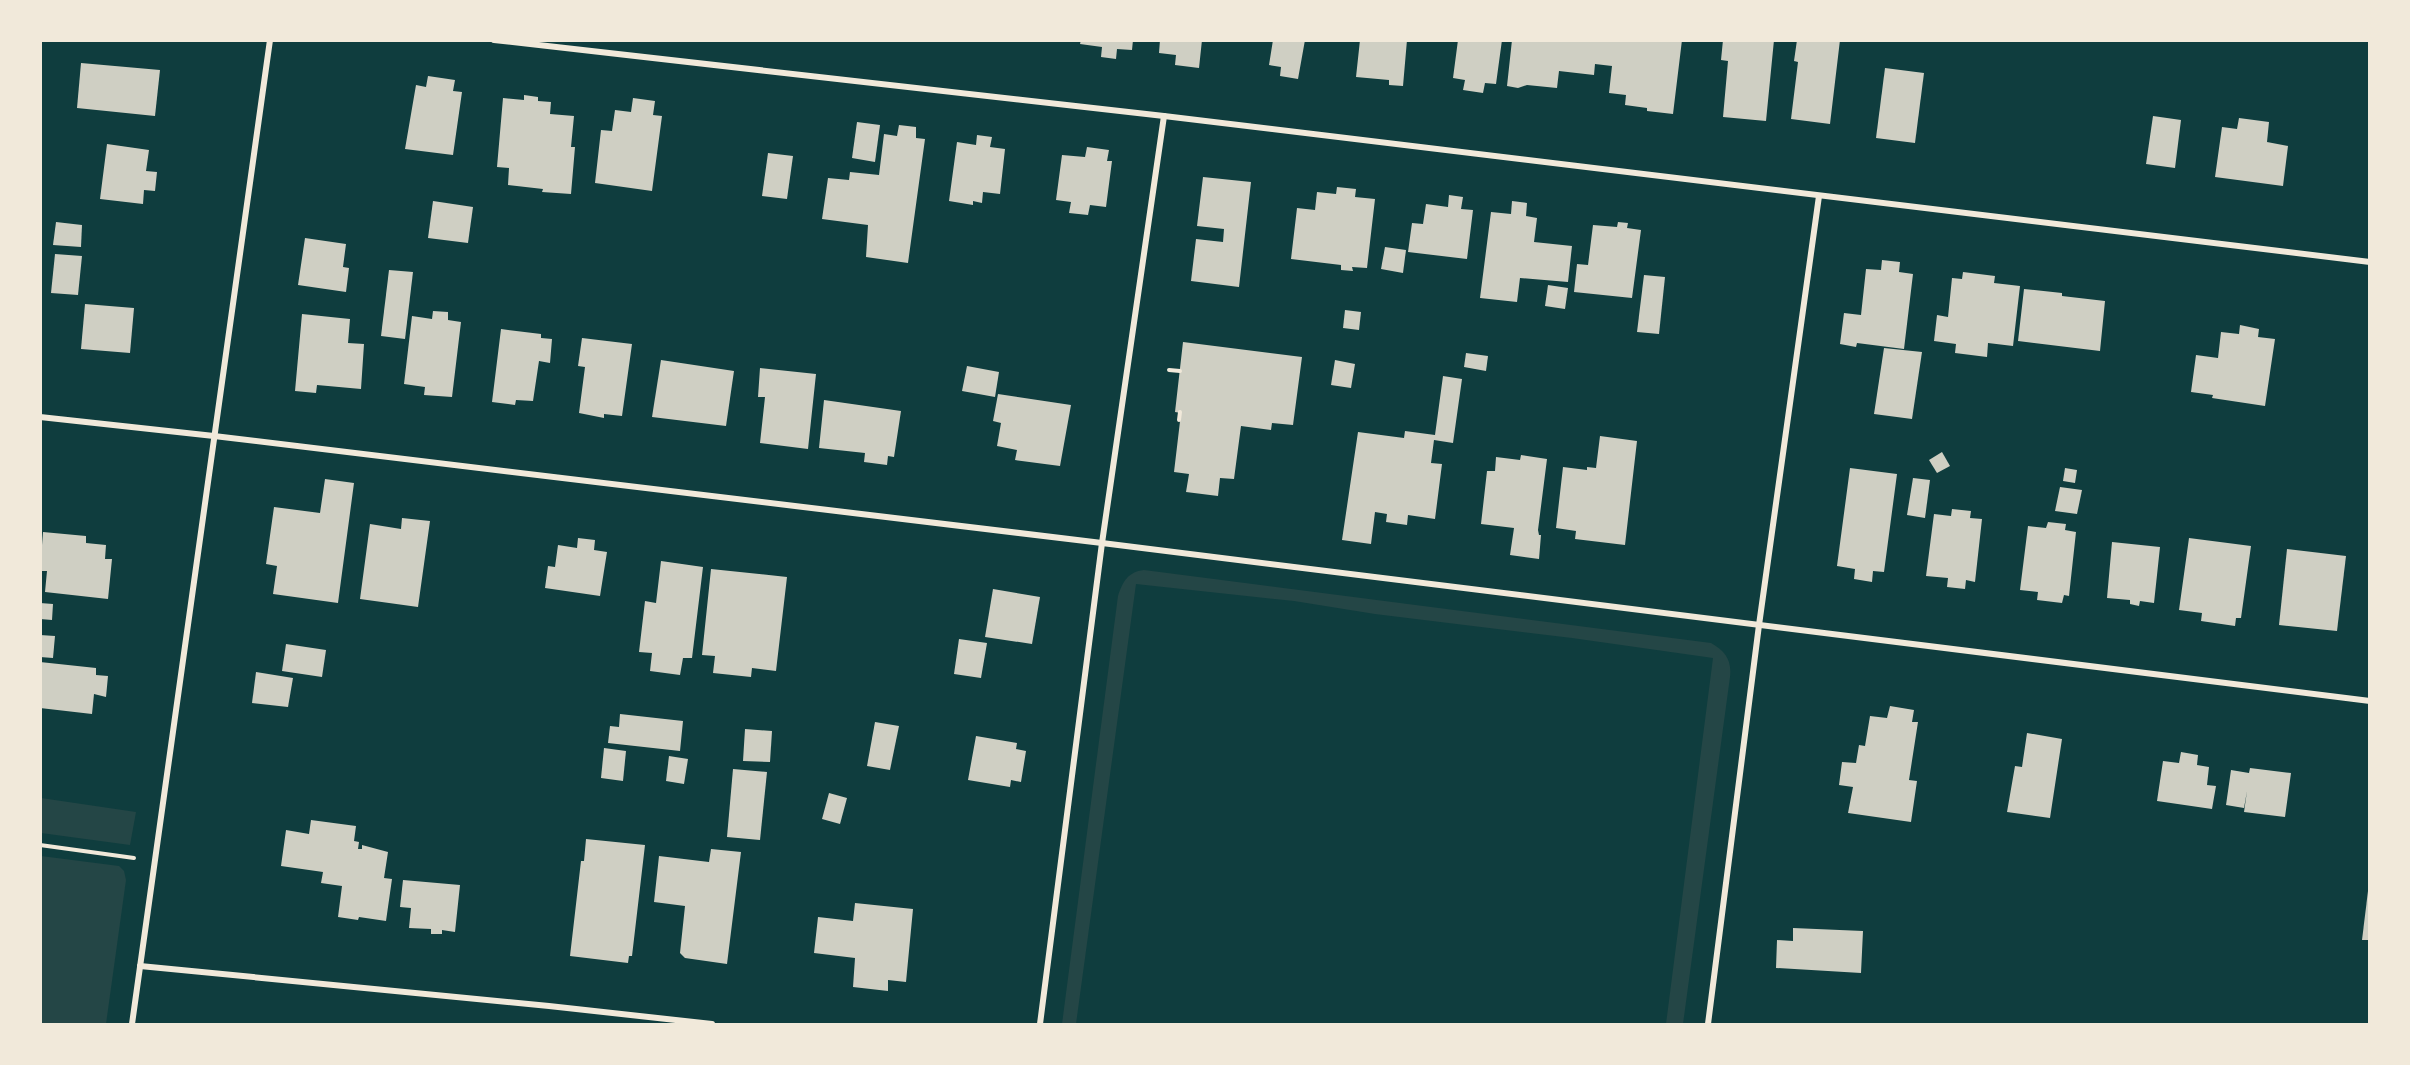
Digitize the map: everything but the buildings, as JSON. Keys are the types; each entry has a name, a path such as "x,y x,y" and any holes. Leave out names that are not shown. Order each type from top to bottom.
{"street":[{"path":"132,1024 270,40"},
{"path":"494,40 1164,116 2370,262"},
{"path":"1040,1024 1101,543 1164,116"},
{"path":"1708,1024 1759,625 1819,196"},
{"path":"40,417 1101,543 2370,701"},
{"path":"140,966 525,1003 712,1024"}],"path":[{"path":"1169,370 1180,371"},
{"path":"1179,420 1180,412"},
{"path":"40,845 155,861"}],"shaded area":[{"path":"1144,570 1711,643 1720,649 1729,661 1730,677 1683,1024 1666,1024 1713,658 1375,614 1294,601 1136,584 1076,1024 1062,1024 1118,596 1127,578"},
{"path":"41,798 136,812 130,845 41,833"},
{"path":"41,856 119,866 124,871 126,880 106,1024 41,1024"}]}
